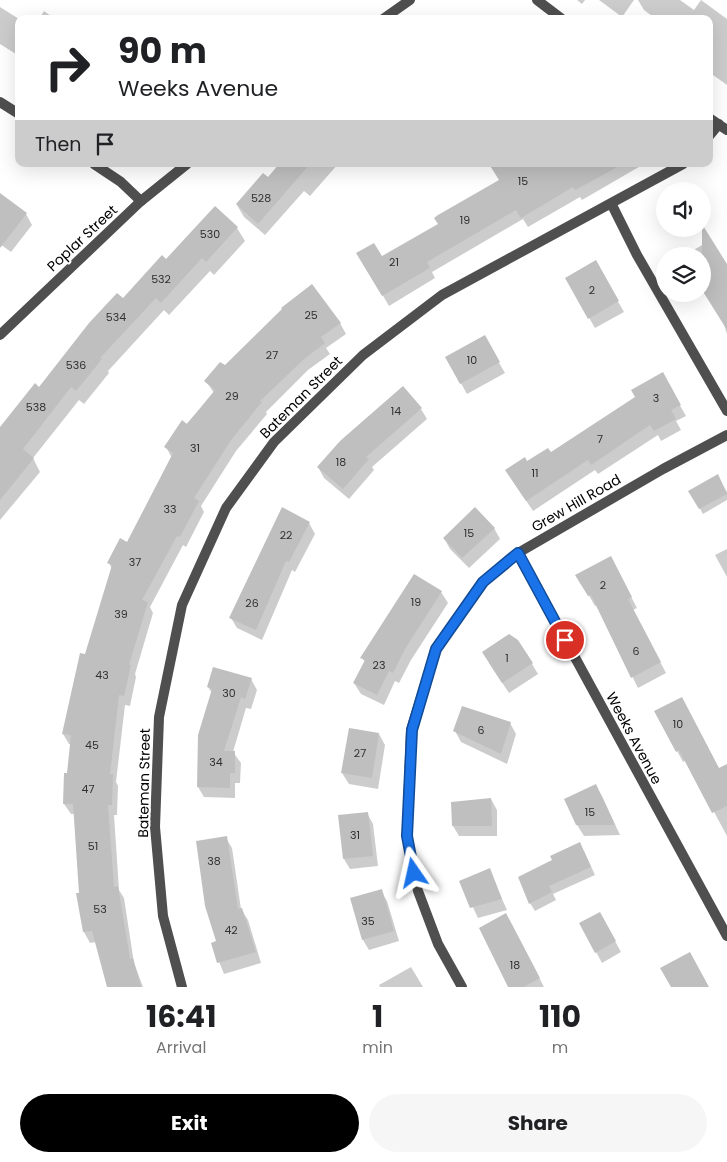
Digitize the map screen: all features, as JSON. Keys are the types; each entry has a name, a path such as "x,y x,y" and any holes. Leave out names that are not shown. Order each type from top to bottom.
{"street":[{"path":"389,15 410,0"},
{"path":"537,0 557,15"},
{"path":"0,102 15,111"},
{"path":"98,167 121,182 141,201"},
{"name":"Poplar Street","path":"0,335 141,201 183,167"},
{"name":"Bateman Street","path":"182,987 163,916 155,827 159,717 182,605 226,508 274,442 363,355 442,295 676,167"},
{"path":"611,202 637,256 727,411"},
{"name":"Grew Hill Road","path":"462,987 438,944 416,882 407,836 412,730 436,649 483,582 518,553 663,469 727,435"},
{"name":"Weeks Avenue","path":"518,553 727,936"}],"building":[{"path":"276,167 307,167 258,224 236,204 263,173 268,177"},
{"path":"491,167 617,167 575,190 573,187 521,218 516,210 427,262 430,268 382,296 356,253 374,243 382,256 438,224 434,218 438,215 499,180"},
{"path":"0,193 27,213 0,248"},
{"path":"215,206 238,227 206,262 202,258 161,303 156,298 100,358 102,359 76,391 71,387 23,449 34,458 0,500 0,427 35,383 39,387 89,323 117,293 123,298 162,255 166,259"},
{"path":"702,237 710,237 727,264 727,330 710,302 711,247 702,247"},
{"path":"596,260 619,301 588,319 565,278"},
{"path":"312,284 341,323 321,337 325,343 303,360 260,401 262,402 231,440 194,498 199,501 180,537 177,536 142,600 148,602 129,665 131,665 124,696 119,695 110,774 113,774 112,805 108,805 114,887 118,886 130,959 133,958 141,987 107,987 92,931 83,932 76,893 79,893 73,804 63,804 64,773 67,773 71,735 62,734 80,653 85,654 112,565 107,563 120,538 127,542 173,453 164,447 182,420 187,424 215,390 204,381 220,362 225,365 281,308"},
{"path":"485,335 500,362 460,384 445,357"},
{"path":"663,372 681,405 671,410 676,419 654,431 650,425 591,465 588,460 526,501 505,470 525,457 527,461 548,448 551,452 635,397 631,390"},
{"path":"403,386 422,408 366,457 369,459 343,489 317,467 340,441"},
{"path":"718,474 727,494 699,509 688,491"},
{"path":"282,507 310,522 289,562 286,561 256,630 229,618"},
{"path":"475,507 495,528 462,558 443,538"},
{"path":"611,556 632,597 628,599 661,662 631,678 591,595 588,596 575,575"},
{"path":"414,574 442,591 405,649 393,673 389,671 377,695 353,683 365,660 360,658"},
{"path":"509,634 518,640 533,663 502,683 482,652"},
{"path":"213,667 252,678 245,699 241,697 224,751 235,751 235,773 230,773 230,788 197,787 198,735 212,689 207,687"},
{"path":"682,697 719,768 727,764 727,806 712,813 679,750 676,752 654,711"},
{"path":"462,706 511,722 501,754 453,731"},
{"path":"349,728 379,733 372,778 341,773"},
{"path":"596,784 615,825 576,825 564,799"},
{"path":"491,798 492,826 452,826 451,802"},
{"path":"368,812 373,856 343,859 338,815"},
{"path":"227,836 238,909 242,908 256,952 217,963 211,943 216,941 205,906 196,841"},
{"path":"580,842 591,867 549,886 552,892 529,904 518,877 552,860 550,856"},
{"path":"490,868 502,899 470,908 459,881"},
{"path":"382,889 394,931 362,940 350,898"},
{"path":"600,912 616,941 595,953 579,923"},
{"path":"506,913 540,978 524,987 508,987 479,928"},
{"path":"690,952 709,987 671,987 660,968"}],"route":[{"path":"414,873 407,836 412,730 436,649 483,582 518,553 565,640"}]}
